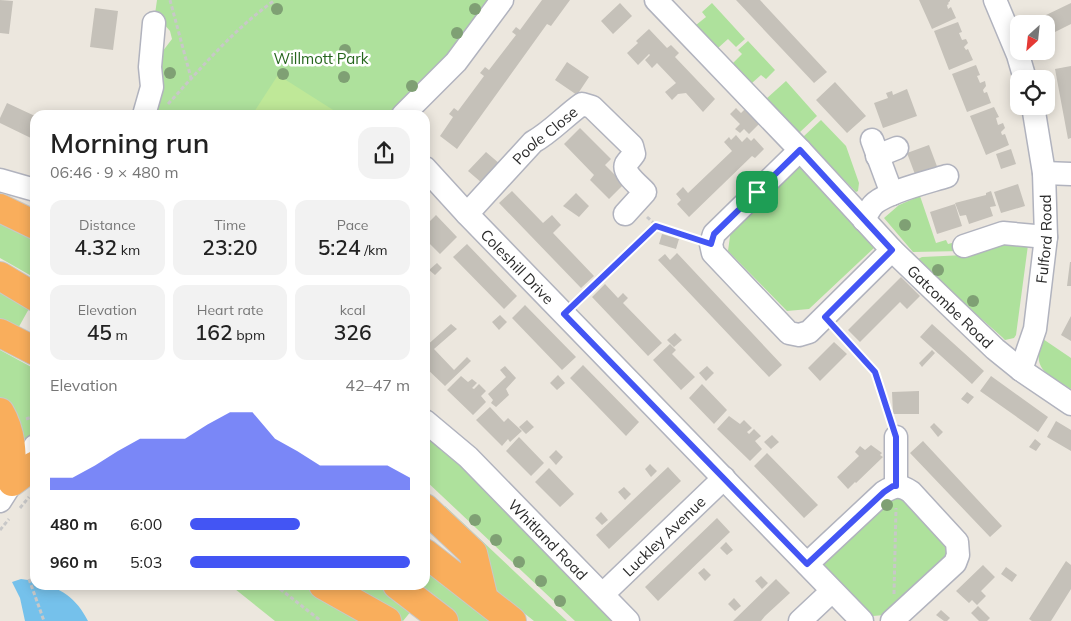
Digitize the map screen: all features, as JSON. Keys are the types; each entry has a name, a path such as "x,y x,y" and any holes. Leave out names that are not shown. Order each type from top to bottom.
{"highway":[{"path":"0,208 30,223"},
{"path":"0,276 30,293"},
{"path":"0,333 30,348"},
{"path":"0,412 8,427 12,441 6,492"},
{"path":"6,492 30,470"},
{"path":"430,513 473,553 484,599"},
{"path":"430,557 512,621"},
{"path":"333,590 387,621"},
{"path":"404,590 444,621"}],"street":[{"path":"408,110 456,62 502,0"},
{"name":"Gatcombe Road","path":"656,0 800,150 892,250 995,349 1021,370 1071,404"},
{"path":"1004,3 1022,70"},
{"path":"145,110 152,86 150,67 154,23"},
{"name":"Poole Close","path":"467,214 533,142 544,136 582,104 592,107 632,146 634,154 626,164 626,170 629,176 645,192 625,214"},
{"name":"Fulford Road","path":"1021,370 1034,329 1046,237 1044,174 1034,115"},
{"path":"882,148 892,194"},
{"path":"800,150 714,234 711,244 713,253 789,333 799,335 809,332 892,250"},
{"name":"Coleshill Drive","path":"430,173 467,214 862,621"},
{"path":"1044,174 1071,174"},
{"path":"864,220 873,205 892,194 947,176"},
{"path":"0,180 30,189"},
{"path":"964,246 1003,233 1046,237"},
{"name":"Whitland Road","path":"430,424 468,456 628,621"},
{"path":"896,437 896,486"},
{"path":"6,492 30,454"},
{"name":"Luckley Avenue","path":"603,594 724,478"},
{"path":"807,564 884,492 893,486 903,486 912,492 957,542 959,548 955,563 893,620"},
{"path":"800,621 832,591"}],"path":[{"path":"170,0 191,78"},
{"path":"166,106 253,16 275,0"},
{"path":"564,314 656,226 711,244"},
{"path":"825,317 875,372 896,437"},
{"path":"893,620 896,486"},
{"path":"33,590 44,621"},
{"path":"281,590 321,621"}],"green space":[{"name":"Willmott Park","path":"157,0 492,0 452,51 397,110 150,110 156,60 172,39 170,31 155,14"},
{"path":"712,3 745,39 736,47 728,39 718,48 696,25 706,17 702,12"},
{"path":"748,41 775,70 766,79 761,75 752,83 733,63 742,54 738,50"},
{"path":"278,75 333,110 255,110"},
{"path":"786,81 817,116 799,133 766,99"},
{"path":"821,120 846,146 859,183 858,191 856,192 803,137"},
{"path":"798,166 875,247 809,309 787,311 728,251 731,229"},
{"path":"920,196 936,243 946,240 948,244 960,241 962,251 913,252 884,218 899,205"},
{"path":"0,220 30,235 30,275 0,258"},
{"path":"1003,244 1028,245 1016,335 1014,338 1005,340 943,285 918,259 922,257 965,255"},
{"path":"0,287 30,304 30,307 16,332 0,324"},
{"path":"1043,339 1071,358 1071,389 1049,375 1040,364 1040,349"},
{"path":"0,350 30,366 30,445 25,453 13,412 0,398"},
{"path":"430,431 618,621 575,621 430,485"},
{"path":"886,494 908,498 949,550 944,559 884,615 873,616 824,566 823,558"},
{"path":"445,506 567,621 534,621 500,594 496,589 488,556 442,510"},
{"path":"430,569 497,621 458,621 418,590 430,590"},
{"path":"236,590 317,590 372,621 275,621"},
{"path":"351,590 385,590 412,610 403,621"}],"water":[{"path":"21,579 30,580 30,590 60,591 79,606 88,621 25,621 20,598 12,582"}],"building":[{"path":"0,0 13,1 9,34 0,33"},
{"path":"542,0 570,0 551,26 547,24 457,149 440,136 453,117 449,114 454,108 458,111 484,76 480,73 485,67 489,70 516,35 512,32 516,27 520,30"},
{"path":"736,0 760,0 827,72 814,83"},
{"path":"919,0 950,0 947,5 948,9 951,7 956,18 932,29"},
{"path":"620,3 632,16 613,34 601,21"},
{"path":"1071,3 1071,24 1055,32 1055,15 1046,15"},
{"path":"95,8 118,11 113,50 90,47"},
{"path":"958,22 962,32 959,33 962,40 966,39 968,43 964,47 966,50 968,49 973,60 949,70 934,31"},
{"path":"649,29 667,48 671,45 679,53 675,57 715,99 703,112 686,93 678,94 672,100 665,92 676,83 657,63 652,68 645,60 649,54 638,65 627,53"},
{"path":"567,62 589,77 577,95 555,80"},
{"path":"976,65 980,75 977,76 980,83 985,81 986,86 983,90 984,93 987,92 991,103 967,112 952,74"},
{"path":"1071,66 1071,138 1068,139 1055,69"},
{"path":"835,82 866,116 847,133 816,100"},
{"path":"907,89 917,116 883,128 874,103 888,98 886,93 892,91 893,95"},
{"path":"7,103 30,114 30,138 0,123 0,118"},
{"path":"994,107 999,117 996,118 998,125 1003,123 1005,128 1001,132 1002,135 1005,134 1009,145 986,155 970,116"},
{"path":"736,108 741,113 746,108 760,123 749,134 744,129 740,133 735,129 740,124 730,114"},
{"path":"580,128 611,159 605,165 624,184 609,199 590,180 594,175 564,144"},
{"path":"736,135 742,142 747,137 751,141 754,138 764,149 755,158 752,156 689,217 677,204 681,200 676,194 683,187 688,193 732,151 724,142 729,137 731,140"},
{"path":"929,145 938,169 916,177 907,153"},
{"path":"1011,149 1016,164 1001,169 996,154"},
{"path":"486,152 500,164 482,183 468,171"},
{"path":"1018,184 1025,206 1001,213 994,192"},
{"path":"512,191 543,223 552,215 561,225 553,233 594,276 581,288 499,203"},
{"path":"991,191 996,206 990,207 993,216 969,224 966,215 960,216 955,203 986,195 986,193"},
{"path":"576,193 589,206 579,217 563,206"},
{"path":"955,204 962,226 937,234 930,212"},
{"path":"436,215 457,237 440,254 430,244 430,221"},
{"path":"662,234 679,239 676,249 659,244"},
{"path":"467,244 517,296 504,309 453,257"},
{"path":"677,253 782,365 769,377 658,260 665,254 670,260"},
{"path":"1070,262 1071,286 1067,286"},
{"path":"437,263 442,268 435,275 430,269"},
{"path":"901,277 920,296 907,309 900,302 860,342 848,330"},
{"path":"605,284 618,298 623,293 628,298 623,303 662,343 648,356 592,297"},
{"path":"525,305 576,357 562,370 512,318"},
{"path":"500,315 507,322 499,330 492,322"},
{"path":"1071,316 1071,341 1061,335"},
{"path":"451,324 457,329 434,349 454,370 467,357 471,361 445,386 430,372 430,343"},
{"path":"932,324 984,371 972,384 920,337"},
{"path":"675,333 682,340 674,347 667,340"},
{"path":"834,342 847,354 820,381 808,368"},
{"path":"670,344 676,350 672,354 695,377 681,390 653,360"},
{"path":"932,350 935,353 922,367 919,363"},
{"path":"583,365 639,422 626,436 570,378"},
{"path":"505,366 516,378 506,389 509,395 496,407 491,403 493,400 488,394 506,377 500,370"},
{"path":"707,366 714,373 706,381 699,373"},
{"path":"558,375 565,383 557,390 550,383"},
{"path":"461,376 468,382 472,379 477,383 472,388 474,389 479,384 486,391 481,396 486,402 473,415 447,390"},
{"path":"991,376 1048,417 1038,432 980,391"},
{"path":"702,384 727,410 714,424 689,398"},
{"path":"919,391 919,414 893,414 892,392"},
{"path":"967,392 974,397 968,404 961,399"},
{"path":"490,407 504,422 508,418 522,431 510,442 508,439 502,446 476,420"},
{"path":"729,416 740,424 744,420 752,428 747,432 749,434 754,429 761,436 755,441 762,449 750,461 717,429"},
{"path":"527,420 534,427 526,434 519,427"},
{"path":"1056,421 1071,430 1071,451 1047,437"},
{"path":"934,423 943,432 938,437 930,427"},
{"path":"772,435 779,442 771,449 764,442"},
{"path":"519,437 544,463 531,476 506,451"},
{"path":"1035,439 1041,444 1036,451 1029,447"},
{"path":"923,441 1002,526 990,537 910,453"},
{"path":"871,445 882,453 880,455 883,457 848,489 837,477 859,456 855,452 860,446 865,450"},
{"path":"556,450 563,457 556,465 549,457"},
{"path":"767,453 818,505 804,518 754,466"},
{"path":"650,464 657,471 651,477 645,469"},
{"path":"668,467 681,481 609,549 596,535"},
{"path":"549,468 574,494 560,507 535,482"},
{"path":"624,487 631,494 625,500 618,492"},
{"path":"601,512 608,520 602,525 595,518"},
{"path":"717,518 730,532 658,601 645,587"},
{"path":"726,542 733,550 727,555 720,548"},
{"path":"1066,561 1071,565 1071,589 1051,621 1032,621 1029,619"},
{"path":"983,565 995,577 981,591 986,596 977,605 972,600 969,603 956,591"},
{"path":"1006,567 1017,575 1012,582 1001,574"},
{"path":"704,568 711,575 705,581 698,573"},
{"path":"761,576 768,583 762,589 755,581"},
{"path":"776,579 790,593 761,621 733,621"},
{"path":"734,598 741,606 735,611 728,604"},
{"path":"978,606 990,618 987,621 979,621 971,613"},
{"path":"941,610 950,618 947,621 936,615"}],"route":[{"path":"800,150 892,250 825,317 875,372 896,437 896,486 884,492 807,564 564,314 656,226 711,244 714,234 757,192 800,150"}]}
